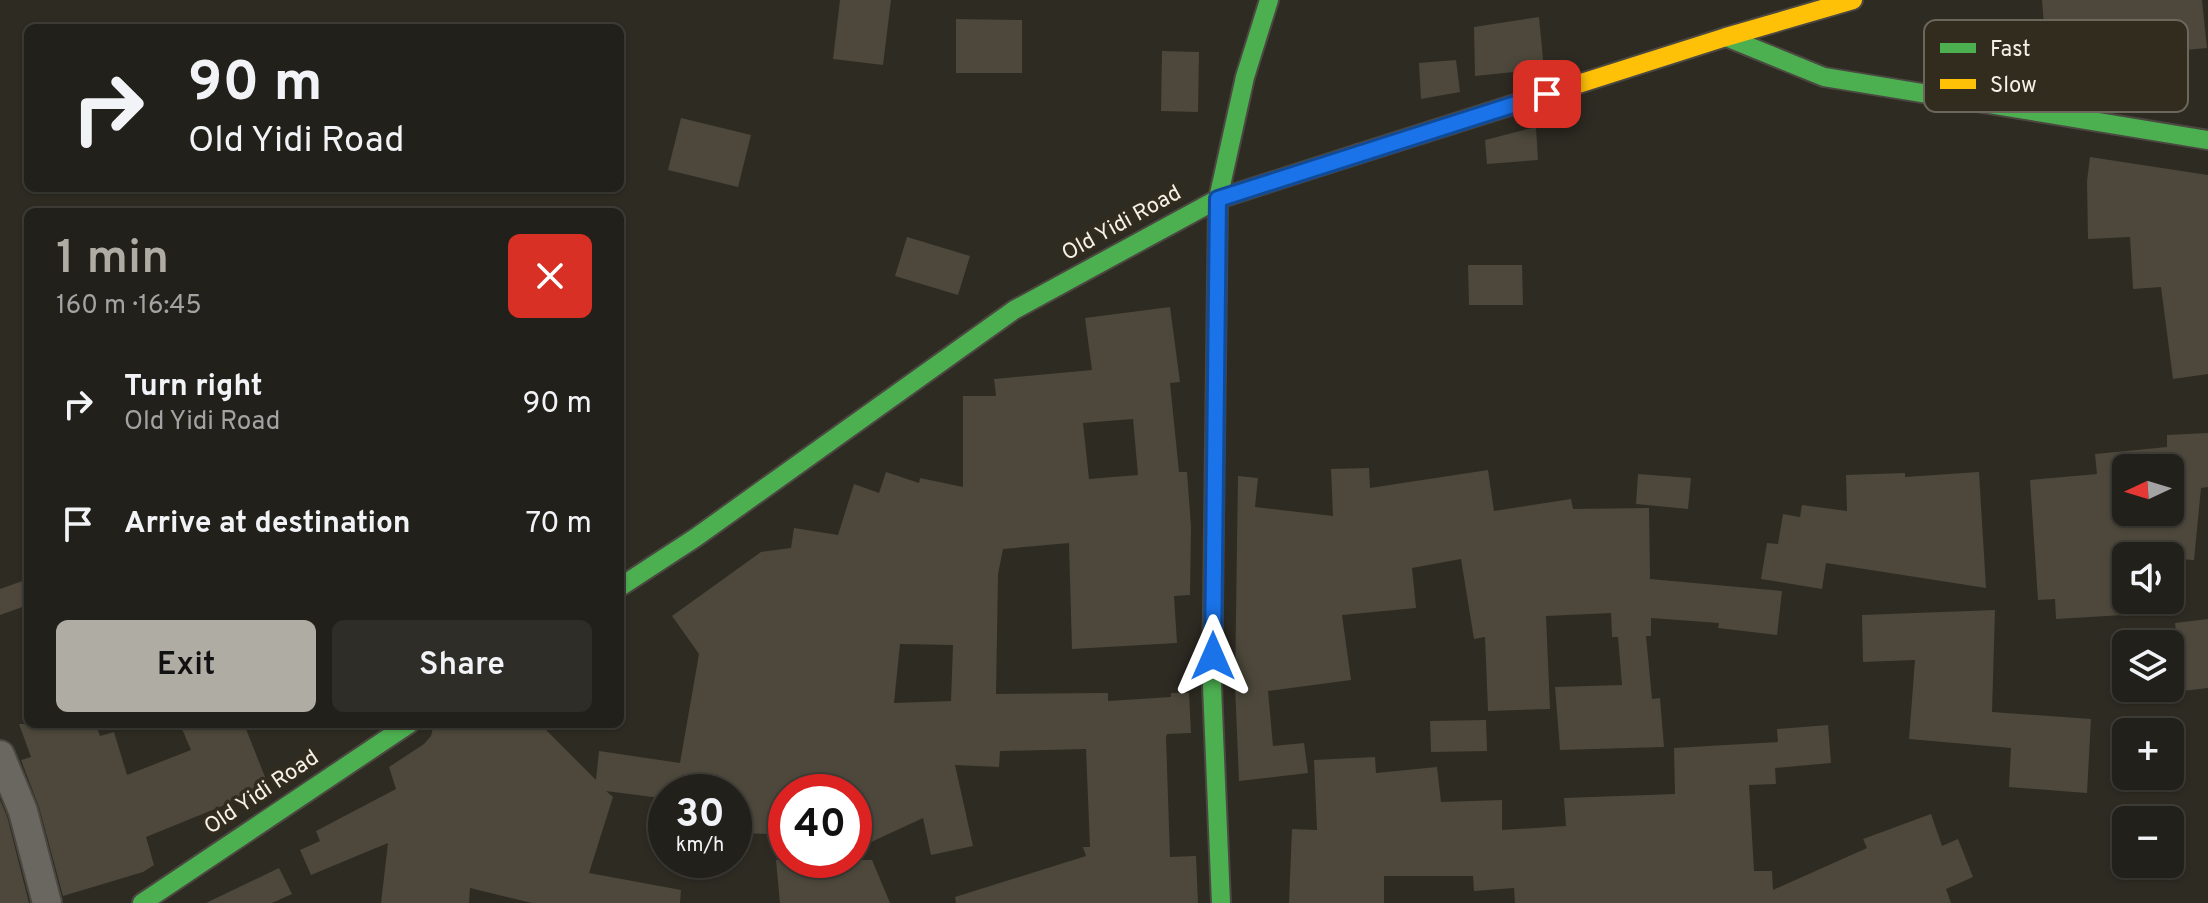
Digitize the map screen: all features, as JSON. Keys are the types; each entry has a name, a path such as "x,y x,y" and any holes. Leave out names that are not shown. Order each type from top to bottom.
{"main road":[{"path":"1221,903 1212,686 1218,199 1245,77 1269,0"},
{"name":"Old Yidi Road","path":"624,584 695,538 1014,310 1218,199 1726,37 1853,0"},
{"path":"1726,37 1824,77 1924,93"},
{"path":"2037,112 2208,140"},
{"name":"Old Yidi Road","path":"142,903 403,728"}],"street":[{"path":"0,755 23,811 47,903"}],"building":[{"path":"840,0 891,0 883,65 833,59"},
{"path":"2042,0 2202,0 2207,48 2188,50 2188,20 2044,20"},
{"path":"1539,17 1544,69 1475,76 1474,27"},
{"path":"956,19 1022,20 1022,73 956,73"},
{"path":"1162,51 1199,52 1198,112 1161,111"},
{"path":"1456,60 1460,92 1421,99 1419,63"},
{"path":"681,118 751,135 738,187 668,170"},
{"path":"1536,127 1538,160 1487,164 1485,140"},
{"path":"2090,157 2208,175 2208,374 2173,379 2161,287 2133,289 2130,237 2088,239 2087,181"},
{"path":"907,237 970,256 958,295 895,276"},
{"path":"1468,265 1522,265 1523,305 1469,305"},
{"path":"1170,307 1180,382 1170,383 1179,472 1187,472 1191,527 1190,595 1174,596 1177,643 1072,649 1069,543 1003,549 998,574 996,694 1108,693 1108,701 1189,693 1191,733 1167,734 1166,737 1170,857 1196,856 1198,903 956,903 955,897 1086,856 1083,847 1090,847 1086,749 1000,751 999,767 955,765 973,846 931,855 923,818 872,842 872,774 768,774 768,834 752,833 752,774 648,774 648,796 606,791 613,797 589,873 681,890 680,903 532,903 470,888 469,903 381,903 388,843 311,875 300,850 320,841 316,831 396,789 389,767 424,744 433,728 544,728 596,780 599,751 680,763 699,654 672,616 761,552 791,548 794,528 838,535 854,484 879,493 886,472 919,483 920,478 963,487 963,396 996,396 994,379 1092,370 1085,318","holes":["1133,419 1138,475 1089,479 1083,423","900,644 953,645 951,701 894,703"]},
{"path":"2208,433 2208,487 2201,488 2194,560 2184,559 2184,542 2112,542 2112,614 2140,614 2056,619 2055,599 2038,600 2030,480 2097,474 2095,454 2167,447 2167,435"},
{"path":"1369,468 1370,488 1488,470 1494,511 1571,499 1573,509 1649,508 1650,579 1782,591 1777,635 1718,628 1719,623 1651,618 1651,636 1646,636 1652,699 1660,698 1664,747 1560,750 1555,687 1622,685 1618,637 1612,637 1611,613 1546,616 1550,709 1488,711 1485,637 1474,639 1461,559 1412,568 1416,608 1342,615 1351,680 1268,691 1273,746 1304,743 1308,773 1239,781 1235,686 1238,476 1258,478 1255,507 1333,516 1331,469"},
{"path":"1979,472 1986,588 1826,563 1822,589 1761,579 1767,543 1778,544 1783,514 1800,517 1802,505 1847,511 1846,475 1905,473 1905,477"},
{"path":"1638,474 1691,478 1688,509 1636,504"},
{"path":"24,580 24,606 0,615 0,589"},
{"path":"1995,610 1992,712 2091,719 2087,793 2009,787 2011,748 1909,739 1915,660 1863,662 1862,615"},
{"path":"2208,619 2208,688 2184,691 2184,630 2176,630 2175,623"},
{"path":"1486,720 1487,751 1431,752 1430,721"},
{"path":"19,724 24,724 24,728 97,728 100,736 114,732 127,775 191,750 182,728 246,728 269,787 146,837 154,865 143,872 63,896 39,807 21,760 31,757"},
{"path":"1828,725 1831,763 1775,768 1776,784 1749,785 1754,871 1772,871 1773,890 1867,848 1863,839 1931,814 1942,846 1958,839 1973,877 1946,889 1951,903 1515,903 1514,888 1474,891 1473,876 1384,876 1384,903 1289,903 1292,829 1317,830 1314,760 1375,757 1376,773 1437,767 1441,802 1502,800 1502,830 1566,826 1564,798 1675,794 1674,748 1778,742 1777,729"},
{"path":"0,800 7,816 29,903 0,903"},
{"path":"872,860 890,903 780,903 778,878 872,878"},
{"path":"279,868 292,894 272,903 206,903"}],"traffic: fast":[{"path":"1221,903 1212,686 1218,199 1245,77 1269,0"},
{"path":"1726,37 1824,77 1924,93"},
{"path":"2037,112 2208,140"},
{"path":"624,584 695,538 1014,310 1218,199 1358,154"},
{"path":"142,903 403,728"}],"traffic: slow":[{"path":"1358,154 1853,0"}],"route":[{"path":"1213,656 1218,199 1547,94"}]}
